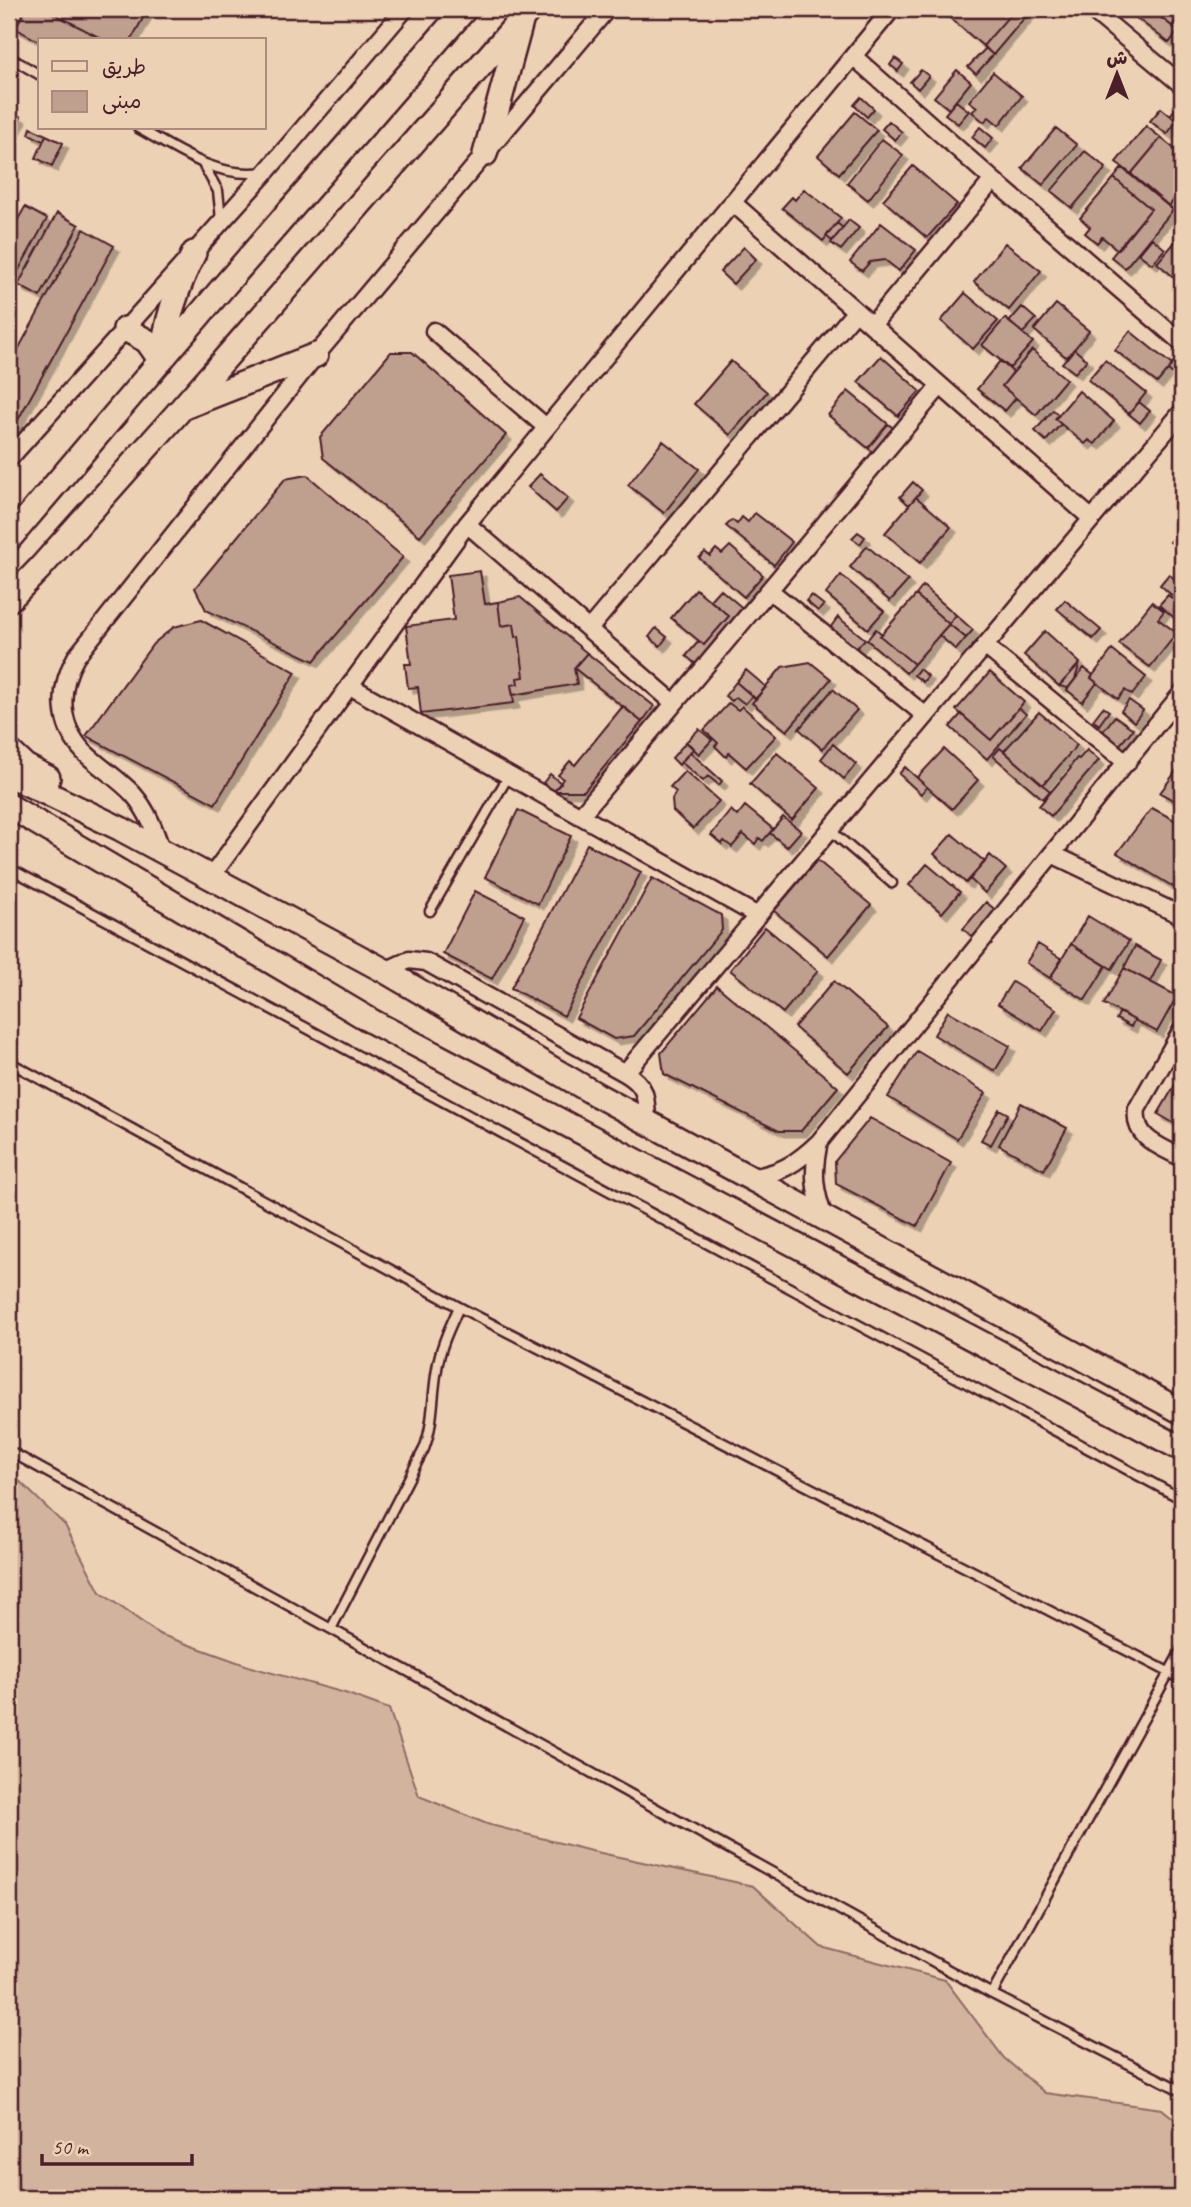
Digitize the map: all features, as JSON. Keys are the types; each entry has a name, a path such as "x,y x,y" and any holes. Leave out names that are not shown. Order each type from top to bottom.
{"main road":[{"path":"9,539 465,9"},
{"path":"485,154 526,13"},
{"path":"9,600 181,408 526,13"},
{"path":"161,361 169,316 194,253"},
{"path":"125,330 147,341 161,361"},
{"path":"181,408 316,355"},
{"path":"9,620 30,595 40,568"},
{"path":"9,751 25,766 96,802 121,829"},
{"path":"9,775 121,829 385,971 746,1178 1182,1412"},
{"path":"9,806 373,1022 1182,1449"}],"street":[{"path":"9,459 266,172 405,9"},
{"path":"162,852 144,808 120,781 75,741 64,707 65,681 76,657 316,355 607,9"},
{"path":"211,877 467,524 892,9"},
{"path":"1091,9 1182,85"},
{"path":"853,56 1182,343"},
{"path":"872,325 993,180"},
{"path":"732,202 1092,519"},
{"path":"589,629 856,311"},
{"path":"434,331 546,427"},
{"path":"580,816 940,386"},
{"path":"625,1073 1182,412"},
{"path":"467,524 674,703"},
{"path":"769,590 926,716"},
{"path":"985,646 1127,763"},
{"path":"349,686 758,916"},
{"path":"746,1178 785,1169 819,1142 1182,693"},
{"path":"1052,854 1182,916"},
{"path":"385,971 410,960 426,962 636,1079 642,1086 647,1123"},
{"path":"1182,1030 1137,1110 1136,1118 1143,1135 1182,1158"},
{"path":"819,1142 814,1164 814,1183 825,1220"}],"lane":[{"path":"9,57 38,74"},
{"path":"142,130 218,170 250,174 266,172"},
{"path":"203,164 218,191 222,206 221,223"},
{"path":"430,911 509,775"},
{"path":"830,830 892,883"},
{"path":"9,867 1182,1499"},
{"path":"9,1062 458,1307 1182,1679"},
{"path":"331,1629 424,1449 432,1424 440,1355 458,1307"},
{"path":"9,1451 992,1994 1182,2091"},
{"path":"992,1994 1182,1649"}],"shaded area":[{"path":"9,1471 65,1525 100,1592 159,1634 251,1667 345,1693 389,1709 419,1796 487,1824 587,1850 753,1886 821,1947 945,1980 1004,2058 1045,2093 1162,2109 1182,2125 1182,2198 9,2198"}],"building":[{"path":"26,9 45,9 100,38 38,38 38,41 15,28"},
{"path":"45,9 148,9 132,38 100,38"},
{"path":"1015,9 983,46 942,11"},
{"path":"1015,9 1032,9 993,55 983,46"},
{"path":"1125,9 1150,9 1178,31 1169,43"},
{"path":"1150,9 1182,9 1182,13 1172,26"},
{"path":"1182,13 1182,27 1178,31 1172,26"},
{"path":"986,48 993,55 976,74 968,67"},
{"path":"895,58 903,64 898,71 890,65"},
{"path":"921,70 929,76 918,89 910,82"},
{"path":"957,70 971,82 949,109 934,97"},
{"path":"993,72 1022,96 999,125 989,117 984,122 972,112 977,107 969,101"},
{"path":"861,97 874,109 867,117 854,105"},
{"path":"956,101 969,111 958,124 945,114"},
{"path":"1179,105 1182,107 1182,125 1170,115"},
{"path":"1161,108 1177,121 1167,134 1150,121"},
{"path":"9,111 21,117 9,139"},
{"path":"855,112 877,130 839,174 818,156"},
{"path":"889,121 902,132 895,140 882,129"},
{"path":"1146,126 1161,138 1131,174 1116,162"},
{"path":"980,127 993,138 985,148 972,137"},
{"path":"31,128 46,135 43,141 29,134"},
{"path":"1056,128 1077,145 1043,185 1022,168"},
{"path":"46,135 63,143 52,166 36,158"},
{"path":"1161,138 1182,155 1182,190 1169,206 1131,174"},
{"path":"882,139 903,155 868,200 847,183"},
{"path":"1085,151 1106,168 1072,208 1051,191"},
{"path":"913,166 957,204 927,238 883,200"},
{"path":"1122,168 1173,210 1125,268 1111,257 1151,209 1114,178"},
{"path":"1114,178 1151,209 1118,250 1102,237 1097,243 1085,233 1090,227 1080,218"},
{"path":"804,189 841,218 823,241 782,208 792,197 795,200"},
{"path":"1182,190 1182,217 1169,206"},
{"path":"25,207 47,219 12,282 9,280 9,235"},
{"path":"57,213 79,225 40,297 18,285"},
{"path":"849,220 859,228 841,250 831,243"},
{"path":"837,223 843,228 832,241 826,236"},
{"path":"881,223 916,250 899,271 885,260 870,262 862,271 850,262"},
{"path":"84,229 114,246 14,427 9,424 9,366"},
{"path":"1182,234 1182,284 1157,263"},
{"path":"1152,238 1165,249 1152,264 1139,254"},
{"path":"1005,243 1041,271 1009,310 974,282"},
{"path":"744,247 756,259 733,284 720,272"},
{"path":"1182,289 1182,303 1175,297"},
{"path":"965,293 998,321 973,349 941,321"},
{"path":"1056,304 1089,331 1067,358 1034,330"},
{"path":"1022,307 1036,319 1023,333 1009,322"},
{"path":"1005,318 1033,342 1010,368 982,345"},
{"path":"1130,331 1172,365 1157,383 1115,350"},
{"path":"1074,349 1087,360 1075,373 1062,363"},
{"path":"1032,350 1066,379 1036,415 1002,386"},
{"path":"391,352 412,352 506,435 420,536 323,458 320,437"},
{"path":"1180,354 1182,373 1178,378 1168,370"},
{"path":"881,356 920,391 898,416 858,382"},
{"path":"1105,360 1146,393 1129,414 1088,380"},
{"path":"731,361 767,392 730,435 694,404"},
{"path":"1000,361 1013,372 1002,386 1016,398 1005,411 977,389"},
{"path":"848,391 888,424 868,448 828,415"},
{"path":"1079,391 1114,421 1095,444 1089,440 1085,444 1055,419"},
{"path":"1139,402 1150,411 1140,423 1129,414"},
{"path":"1053,410 1059,415 1055,419 1061,424 1046,441 1035,431"},
{"path":"888,424 897,431 877,455 868,448"},
{"path":"663,441 699,469 664,513 628,485"},
{"path":"540,474 568,498 556,512 528,487"},
{"path":"307,475 403,557 314,661 206,610 195,588 285,479"},
{"path":"913,482 922,490 909,505 900,497"},
{"path":"916,497 951,527 920,563 885,533"},
{"path":"755,513 792,542 774,565 726,526 732,520 737,524 742,517 748,522"},
{"path":"1182,528 1182,552 1170,542"},
{"path":"858,532 865,537 860,544 852,538"},
{"path":"730,546 763,575 744,597 699,558 705,552 710,556 716,549 722,554"},
{"path":"867,546 908,581 890,601 850,567"},
{"path":"480,571 485,604 498,602 501,626 514,624 516,637 519,636 524,677 517,678 518,684 511,685 514,703 421,714 418,687 408,688 405,664 411,664 406,626 454,620 448,575"},
{"path":"1169,574 1182,586 1182,604 1160,585"},
{"path":"841,575 884,611 868,629 826,594"},
{"path":"923,586 956,615 949,624 916,595"},
{"path":"696,589 729,616 704,645 671,618"},
{"path":"720,589 745,610 698,666 686,656 699,641 704,645 729,616 710,600"},
{"path":"811,595 824,605 818,611 806,601"},
{"path":"916,595 949,624 914,664 880,636"},
{"path":"1168,595 1182,607 1182,614 1177,620 1159,605"},
{"path":"520,597 587,653 574,668 577,684 513,695 511,685 518,684 517,678 524,677 519,636 516,637 514,624 501,626 498,602"},
{"path":"1065,600 1101,630 1093,639 1057,609"},
{"path":"1152,602 1164,611 1158,619 1177,633 1150,667 1119,644"},
{"path":"956,615 973,630 966,638 949,624"},
{"path":"838,617 865,639 856,649 830,628"},
{"path":"201,620 296,672 215,804 86,736 153,644 174,627"},
{"path":"949,624 966,638 956,650 939,635"},
{"path":"656,628 667,637 660,646 649,637"},
{"path":"876,629 882,634 880,636 914,664 906,673 867,640"},
{"path":"1045,631 1080,663 1059,686 1024,655"},
{"path":"1112,650 1146,677 1132,695 1125,690 1118,699 1091,678"},
{"path":"587,653 654,706 642,722 574,668"},
{"path":"810,662 831,679 787,731 752,703 782,667"},
{"path":"1080,663 1075,679 1068,688 1059,686"},
{"path":"1084,668 1093,675 1091,678 1097,683 1082,702 1067,690"},
{"path":"919,669 928,676 923,682 914,675"},
{"path":"746,670 766,687 756,699 736,682"},
{"path":"990,672 1024,702 991,740 956,710"},
{"path":"736,682 752,696 745,704 736,697 732,701 725,696"},
{"path":"833,689 857,710 822,749 799,729"},
{"path":"1129,700 1143,710 1134,722 1121,711"},
{"path":"729,703 738,710 742,706 776,736 746,768 729,753 726,757 715,746 718,743 704,730"},
{"path":"623,706 642,722 584,791 554,791 563,779 558,775 570,761 575,765"},
{"path":"1103,707 1109,711 1099,725 1093,720"},
{"path":"1019,708 1026,714 987,759 950,727 961,714 991,740"},
{"path":"1039,712 1077,745 1043,785 1004,751"},
{"path":"1115,716 1133,729 1118,747 1101,734"},
{"path":"699,729 712,740 699,754 686,742"},
{"path":"686,742 694,748 679,765 672,758"},
{"path":"833,744 856,764 844,779 821,759"},
{"path":"1000,748 1050,791 1043,799 993,756"},
{"path":"944,749 978,780 952,809 917,778"},
{"path":"1087,750 1099,760 1051,816 1039,806 1077,758"},
{"path":"690,752 722,781 719,785 708,776 703,781 681,762"},
{"path":"777,753 819,788 792,820 750,784"},
{"path":"1182,763 1182,805 1160,793"},
{"path":"905,767 927,787 921,794 899,774"},
{"path":"685,771 719,801 693,829 673,811 672,799 676,792 670,787"},
{"path":"550,774 561,783 554,791 543,783"},
{"path":"745,806 773,829 763,841 759,838 755,844 743,834 732,847 724,841 722,844 711,835 731,810 737,816"},
{"path":"1152,808 1182,824 1182,892 1117,853"},
{"path":"518,810 571,836 538,904 485,877"},
{"path":"783,817 801,831 787,847 770,833"},
{"path":"952,834 985,862 966,883 934,854"},
{"path":"587,844 641,872 564,1016 511,988"},
{"path":"990,855 1006,869 985,893 970,879"},
{"path":"817,860 871,905 828,956 774,911"},
{"path":"927,864 960,892 942,913 909,885"},
{"path":"652,878 721,915 722,930 634,1036 614,1039 576,1018"},
{"path":"475,891 524,916 492,979 443,954"},
{"path":"986,902 998,912 975,939 963,929"},
{"path":"1088,916 1129,941 1112,969 1071,944"},
{"path":"765,927 818,971 783,1013 730,970"},
{"path":"1038,944 1062,959 1050,978 1026,963"},
{"path":"1071,944 1106,966 1085,1000 1050,978"},
{"path":"1135,946 1161,960 1150,982 1124,968"},
{"path":"1124,968 1177,996 1157,1032 1104,1004"},
{"path":"834,981 888,1027 848,1073 794,1027"},
{"path":"1012,982 1056,1009 1042,1031 998,1004"},
{"path":"717,986 838,1087 801,1131 779,1131 664,1074 661,1053"},
{"path":"948,1011 1010,1046 995,1071 934,1035"},
{"path":"1120,1012 1134,1020 1131,1027 1116,1019"},
{"path":"917,1051 986,1093 957,1139 888,1097"},
{"path":"1182,1073 1182,1128 1158,1114"},
{"path":"1021,1103 1067,1128 1044,1170 999,1145"},
{"path":"999,1109 1008,1114 991,1145 981,1140"},
{"path":"870,1118 951,1163 917,1226 836,1184 835,1161"}]}
